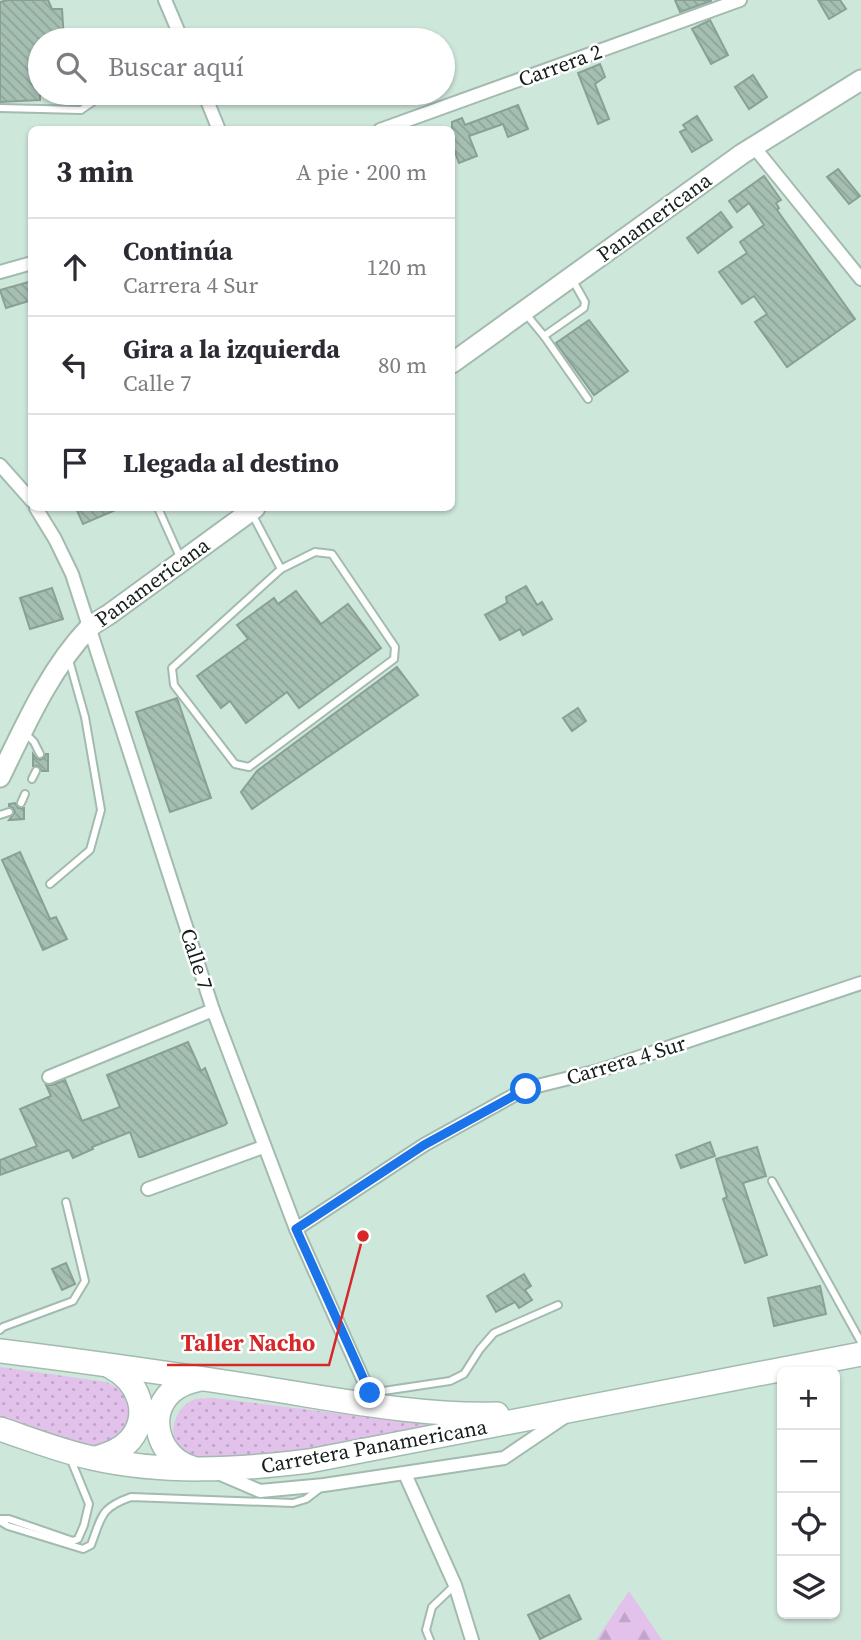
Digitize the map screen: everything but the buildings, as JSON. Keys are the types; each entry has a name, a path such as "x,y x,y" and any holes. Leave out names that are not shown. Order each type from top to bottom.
{"highway":[{"name":"Carretera Panamericana","path":"0,1351 372,1399 438,1413 477,1415 566,1412"},
{"name":"Carretera Panamericana","path":"66,1451 93,1459 204,1469 258,1467 309,1461 861,1354"},
{"path":"93,1459 116,1451 130,1440 139,1423 141,1405 135,1387 123,1373 107,1364"},
{"path":"201,1379 184,1382 171,1392 162,1406 158,1422 160,1438 168,1453 181,1464 204,1469"},
{"path":"0,1429 66,1451"},
{"path":"0,1444 37,1451 66,1451"}],"main road":[{"name":"Panamericana","path":"455,361 754,147 861,80"},
{"name":"Panamericana","path":"0,777 49,683 90,626 250,511"}],"street":[{"path":"165,0 177,28"},
{"name":"Carrera 2","path":"455,103 740,0"},
{"path":"209,105 217,126"},
{"name":"Carrera 2","path":"391,126 449,105"},
{"path":"754,147 861,279"},
{"path":"0,272 28,264"},
{"path":"0,465 28,496"},
{"name":"Calle 7","path":"38,511 72,574 213,1010 263,1147 296,1229 372,1399"},
{"name":"Carrera 4 Sur","path":"296,1229 424,1145 526,1089 598,1071 861,983"},
{"path":"49,1077 213,1010"},
{"path":"148,1189 263,1147"},
{"path":"204,1469 260,1491 405,1474 504,1458 566,1412"},
{"path":"405,1474 455,1585 472,1640"}],"lane":[{"path":"0,108 81,110 88,105"},
{"path":"544,335 584,308 585,302 570,277"},
{"path":"523,311 544,335 588,398"},
{"path":"159,511 182,561"},
{"path":"254,511 281,569"},
{"path":"315,552 332,554 395,647 394,659 249,766 235,764 174,685 172,668 281,569 315,552"},
{"path":"50,884 90,850 101,810 85,717 67,655"},
{"path":"23,729 40,754"},
{"path":"32,779 36,771"},
{"path":"21,803 25,794"},
{"path":"0,815 9,812"},
{"path":"772,1181 861,1342"},
{"path":"0,1330 73,1301 85,1281 66,1202"},
{"path":"372,1399 450,1381 464,1374 494,1333 558,1305"},
{"path":"0,1520 9,1519 73,1541 78,1539 89,1504 66,1451"},
{"path":"0,1520 8,1526 83,1549 91,1545 106,1510 131,1497 293,1503 306,1499 324,1485"},
{"path":"430,1640 426,1630 432,1607 455,1585"}],"green space":[{"path":"0,1367 106,1382 119,1389 127,1398 132,1409 131,1420 115,1441 89,1450 29,1430 0,1418"},
{"path":"214,1398 450,1427 314,1454 208,1462 181,1452 175,1442 173,1429 180,1410 185,1405 196,1399"},
{"path":"629,1591 662,1640 596,1640"}],"place":[{"name":"Taller Nacho","path":"363,1236"}],"route":[{"path":"370,1393 296,1229 424,1145 526,1089"}]}
